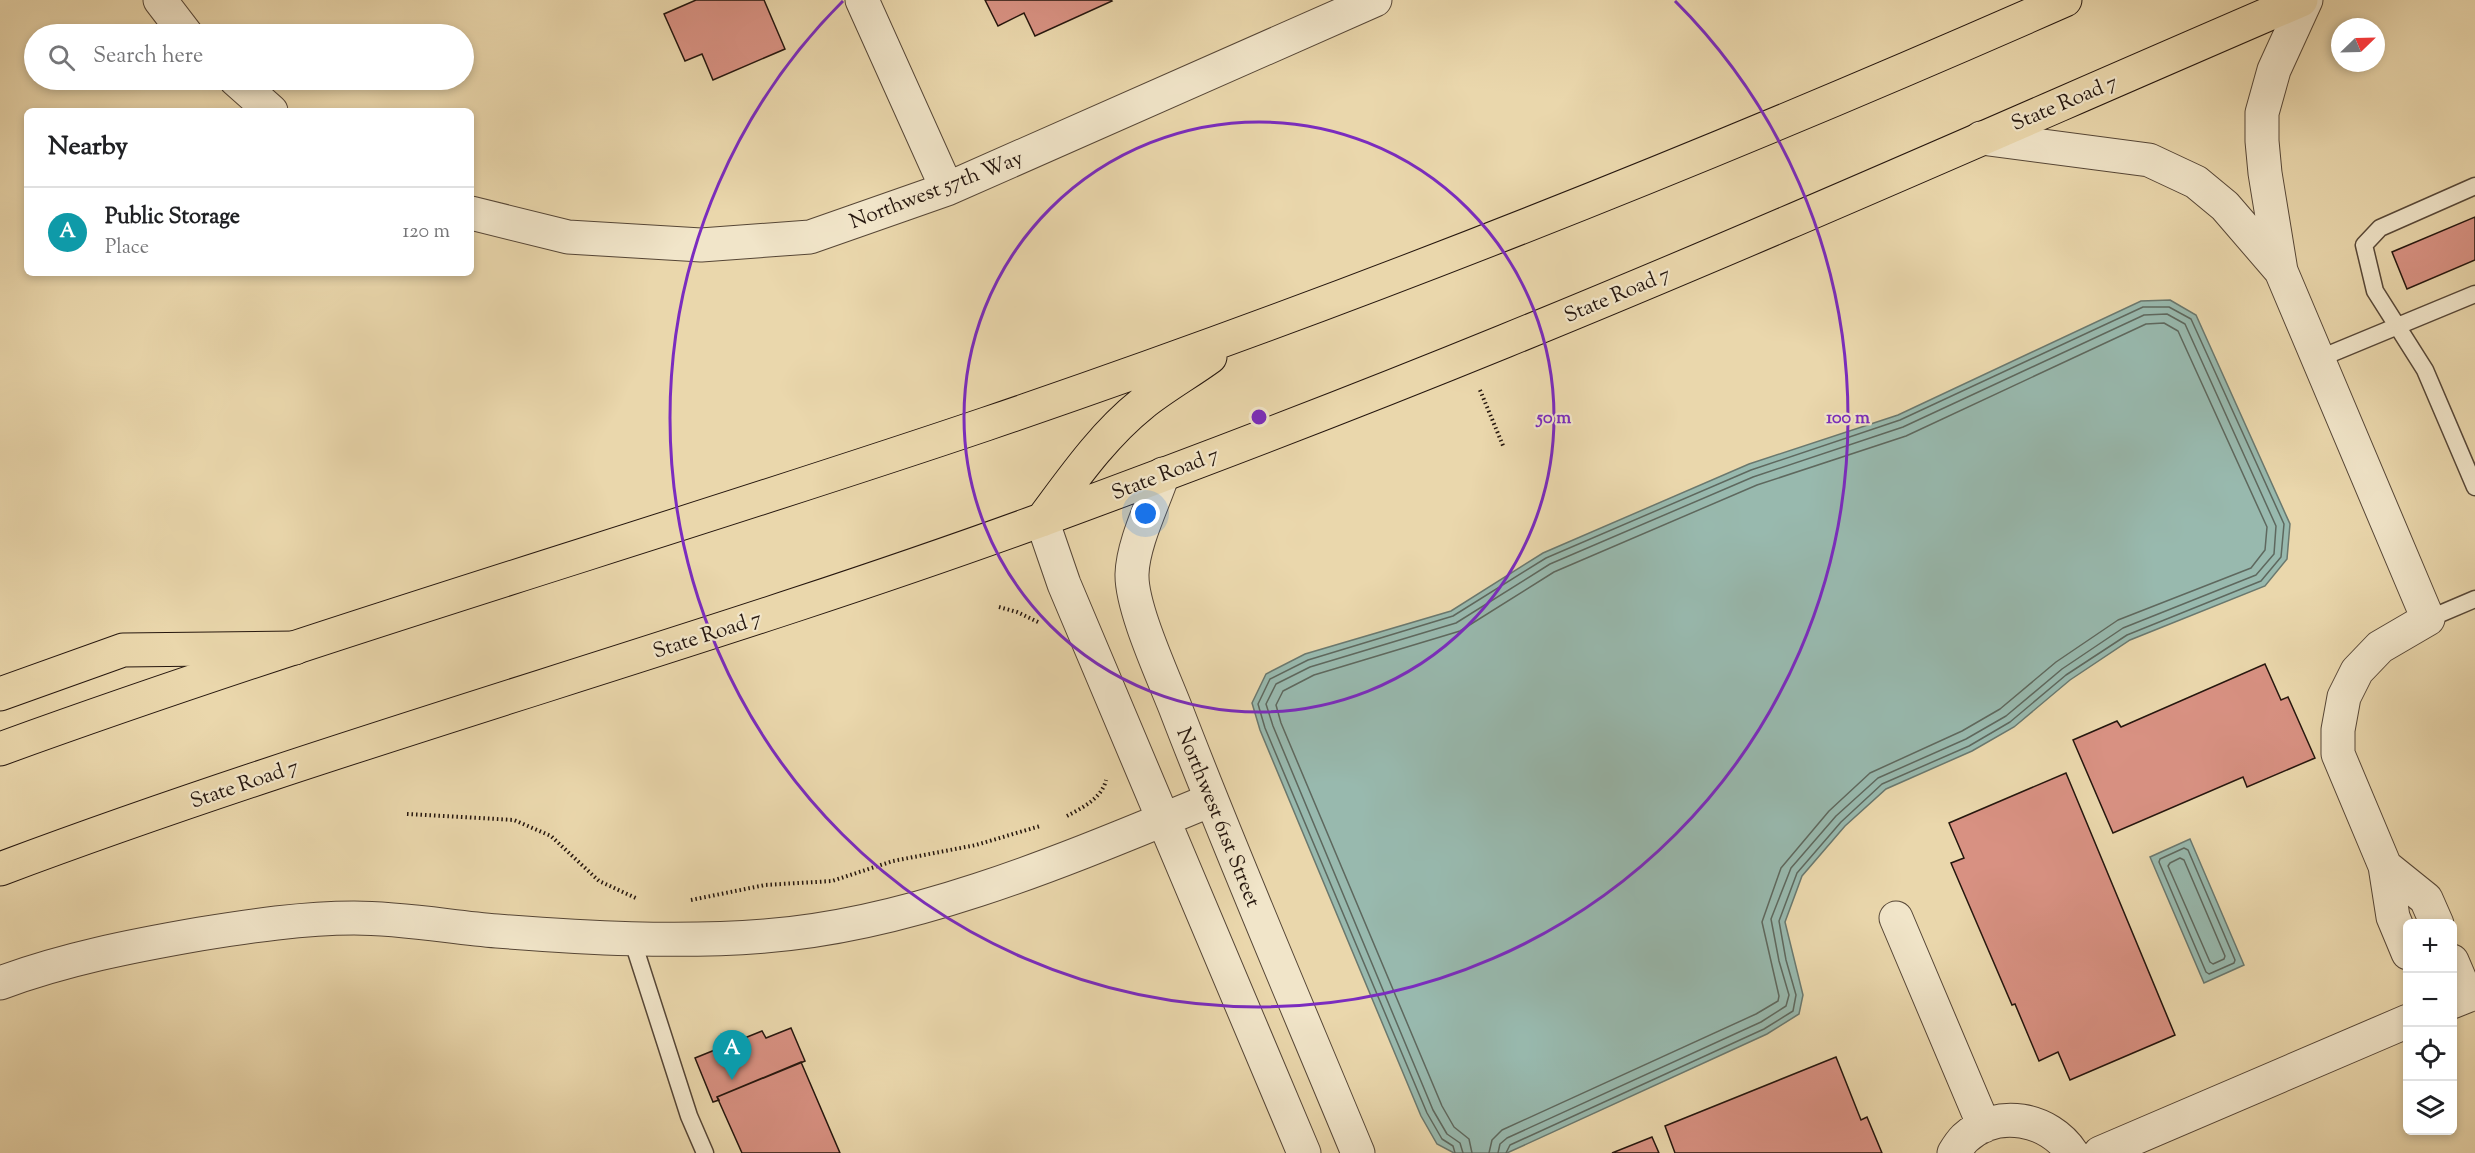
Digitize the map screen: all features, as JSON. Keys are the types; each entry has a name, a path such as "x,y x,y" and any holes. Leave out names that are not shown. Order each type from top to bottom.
{"main road":[{"path":"0,749 168,689 963,431 1249,331 1648,177 2065,0"},
{"name":"State Road 7","path":"0,869 263,776 731,626 1042,520 1465,356 1683,266 2304,0"},
{"path":"1042,520 1084,465 1141,405 1249,331"},
{"path":"0,694 123,650 295,648"}],"street":[{"path":"160,0 178,24"},
{"path":"862,0 947,189"},
{"name":"Northwest 57th Way","path":"474,214 568,237 701,245 810,237 947,189 1375,0"},
{"path":"2304,0 2274,70 2262,113 2265,173 2281,271 2428,619 2380,647 2357,671 2344,697 2338,730 2338,754 2385,866 2393,917 2403,941"},
{"path":"247,90 268,108"},
{"path":"1981,138 2149,160 2196,182 2224,206 2281,271"},
{"name":"Northwest 61st Street","path":"1163,474 1137,550 1132,574 1134,593 1145,629 1211,800 1358,1153"},
{"path":"1042,520 1064,584 1304,1153"},
{"path":"0,983 38,969 120,948 253,926 344,919 632,939 766,936 876,920 993,885 1211,800"},
{"path":"2385,866 2426,899 2435,919"},
{"path":"1896,918 1984,1126"},
{"path":"2455,973 2460,999"},
{"path":"2100,1153 2403,1023"},
{"path":"1954,1153 1966,1138 1984,1126 2006,1120 2028,1122 2048,1130 2066,1144 2072,1153"}],"lane":[{"path":"2475,186 2380,228 2364,245 2376,291 2425,370 2475,487"},
{"path":"2318,359 2475,294"},
{"path":"2428,619 2475,599"},
{"path":"632,939 689,1116 705,1153"}],"path":[{"path":"1465,356 1504,448"},
{"path":"999,607 1041,623"},
{"path":"1065,817 1090,803 1105,785 1107,777"},
{"path":"406,814 514,820 550,836 599,880 637,899 648,899"},
{"path":"681,900 693,900 765,885 832,881 893,861 976,844 1046,824"}],"water":[{"path":"2170,300 2196,315 2290,524 2287,559 2265,586 2130,640 2070,680 2014,727 1972,751 1886,789 1845,826 1802,876 1785,922 1803,995 1799,1014 1767,1034 1507,1153 1454,1153 1437,1144 1421,1116 1260,730 1252,703 1266,674 1305,654 1451,611 1543,553 1749,464 1898,415 2141,301"},
{"path":"2190,839 2244,965 2204,983 2150,857"}],"building":[{"path":"696,0 764,0 785,49 713,80 702,54 685,61 664,14"},
{"path":"985,0 1112,1 1035,36 1024,13 998,26"},
{"path":"2475,217 2475,260 2407,289 2392,252"},
{"path":"2265,664 2281,700 2288,697 2315,758 2247,787 2243,777 2113,833 2073,740 2117,721 2121,727"},
{"path":"2066,773 2175,1035 2070,1080 2058,1052 2039,1061 2015,1004 2012,1005 1951,863 1964,858 1949,823"},
{"path":"791,1028 805,1061 717,1097 719,1100 713,1102 695,1058 762,1031 766,1038"},
{"path":"1836,1057 1861,1120 1867,1117 1882,1153 1675,1153 1665,1126"},
{"path":"801,1062 840,1153 742,1153 717,1097"},
{"path":"1652,1137 1659,1153 1612,1153"}],"place":[{"name":"Public Storage","path":"732,1080"}]}
